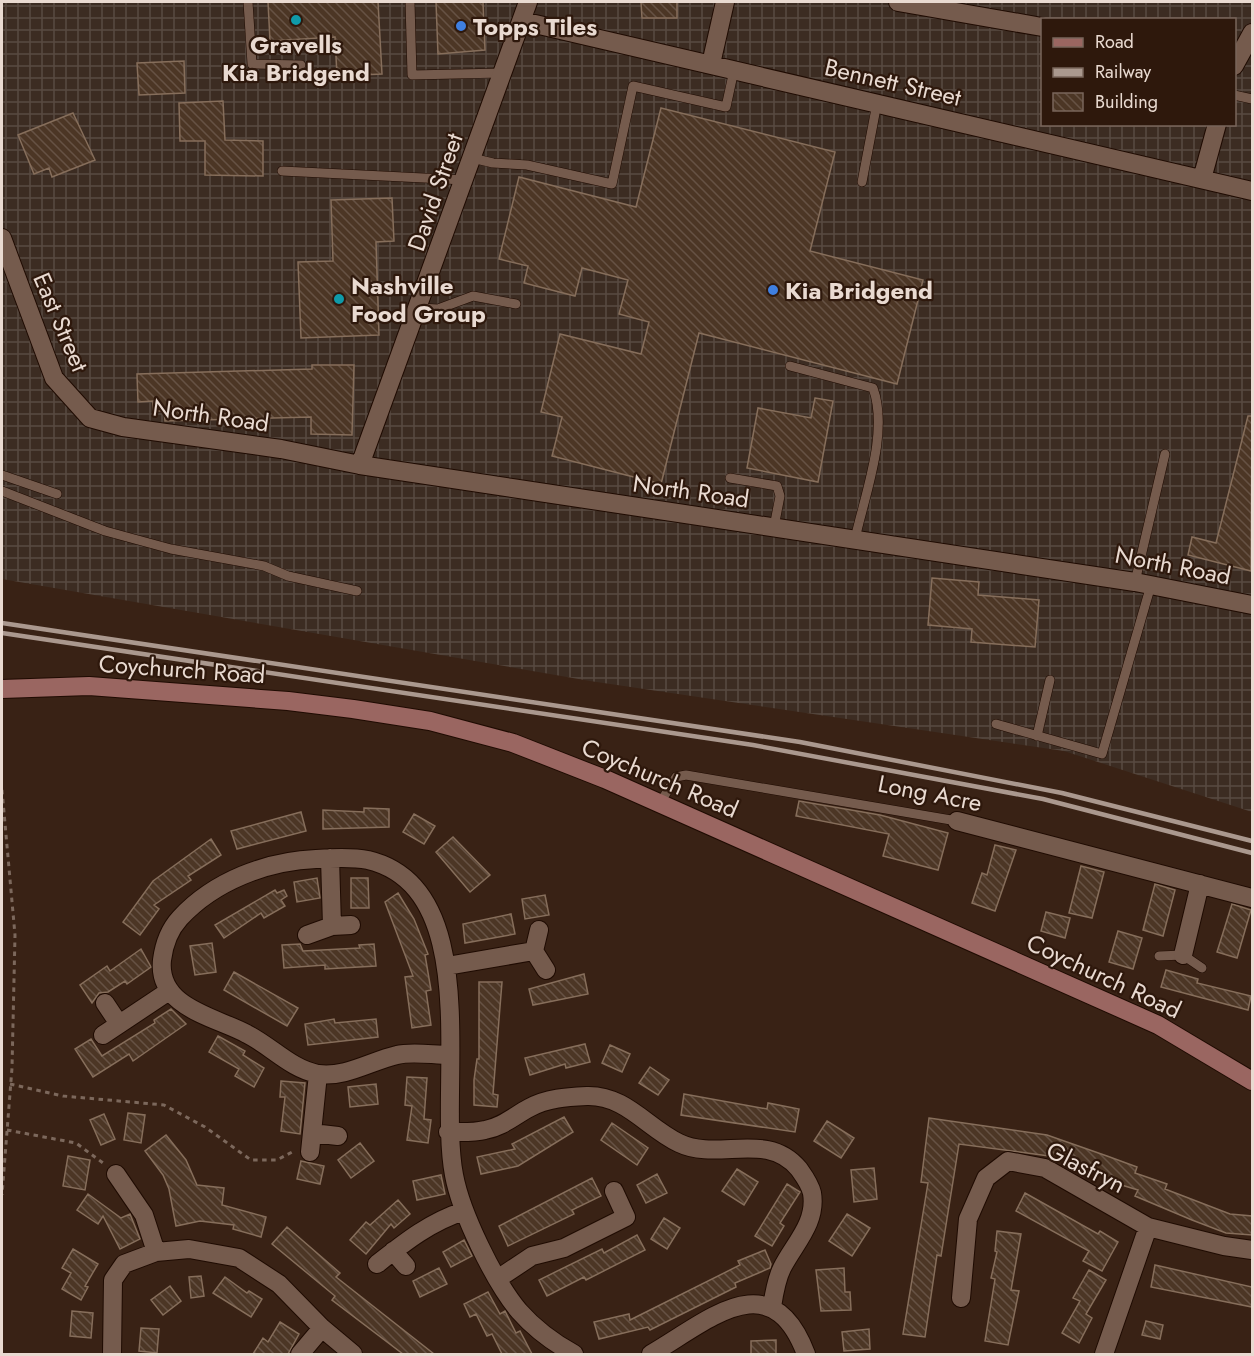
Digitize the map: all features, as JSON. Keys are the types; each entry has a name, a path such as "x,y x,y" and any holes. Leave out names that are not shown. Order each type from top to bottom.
{"main road":[{"name":"Coychurch Road","path":"2,689 89,686 288,701 430,721 513,743 660,803 1158,1025 1252,1081"}],"street":[{"name":"David Street","path":"360,465 419,308 528,2"},
{"path":"711,64 725,2"},
{"path":"898,2 1041,27"},
{"name":"Bennett Street","path":"522,21 1252,191"},
{"path":"1236,62 1252,33"},
{"path":"1202,179 1216,126"},
{"name":"East Street","path":"2,238 54,378 90,418 123,427"},
{"name":"North Road","path":"123,427 281,449 360,465 1143,584 1252,605"},
{"name":"Long Acre","path":"957,821 1252,898"},
{"path":"330,858 332,926"},
{"path":"449,1055 399,1054 348,1071 318,1074 290,1063 245,1032 215,1022 187,1007 170,991 161,970 164,942 179,918 207,896 256,869 287,860 330,858 369,860 415,886 429,906 447,966 450,1012 448,1132 454,1177 464,1211 475,1237 519,1311 556,1344 574,1354"},
{"path":"1183,955 1200,884"},
{"path":"307,935 332,926 351,925"},
{"path":"539,930 534,951 546,970"},
{"path":"447,966 534,951"},
{"path":"103,1035 170,991"},
{"path":"105,1003 119,1024"},
{"path":"318,1074 311,1142 338,1136"},
{"path":"448,1132 485,1130 504,1124 530,1107 548,1100 590,1096 610,1100 634,1110 679,1143 702,1150 757,1147 777,1153 793,1162 806,1178 812,1194 811,1215 802,1239 783,1267 775,1286 772,1307"},
{"name":"Glasfryn","path":"961,1298 968,1219 986,1178 1008,1161 1045,1168 1148,1227 1224,1246 1252,1250"},
{"path":"116,1174 144,1215 156,1252"},
{"path":"499,1278 532,1256 564,1248 626,1217 614,1191"},
{"path":"377,1264 440,1218 464,1211"},
{"path":"1104,1354 1148,1227"},
{"path":"112,1354 113,1280 124,1264 156,1252 189,1249 239,1258 279,1284 348,1351"},
{"path":"393,1251 406,1266"},
{"path":"651,1354 734,1305 755,1303 772,1307 789,1320 807,1354"},
{"path":"300,1354 322,1328"}],"lane":[{"path":"248,2 252,64 301,65"},
{"path":"410,2 412,75 502,73"},
{"path":"472,158 493,163 527,165 612,184 633,86 726,107 734,70"},
{"path":"1236,95 1252,99"},
{"path":"862,182 877,103"},
{"path":"282,171 464,180"},
{"path":"419,308 438,309 473,296 516,304"},
{"path":"790,366 873,388 879,404 878,434 855,539"},
{"path":"996,724 1102,754 1143,584 1165,454"},
{"path":"2,475 57,494"},
{"path":"730,478 777,486 780,496 774,527"},
{"path":"2,491 105,531 171,549 264,567 288,576 357,591"},
{"path":"1037,736 1050,680"},
{"name":"Long Acre","path":"660,803 676,777 686,775 957,821"},
{"path":"1159,956 1183,955 1202,968"}],"path":[{"path":"2,790 15,935 10,1084 2,1195"},
{"path":"10,1084 63,1096 164,1105 205,1127 251,1160 277,1160 311,1142"},
{"path":"7,1130 76,1143 116,1174"}],"shaded area":[{"path":"2,2 1252,2 1252,812 1064,751 590,681 2,579"}],"building":[{"path":"268,2 378,2 382,74 337,76 335,37 270,41"},
{"name":"Topps Tiles","path":"436,2 483,2 485,50 438,54"},
{"path":"641,2 677,2 677,18 642,18"},
{"path":"184,61 185,93 139,95 137,63"},
{"path":"223,101 225,140 263,141 263,176 205,175 205,141 180,141 179,103"},
{"name":"Kia Bridgend","path":"661,108 835,152 810,251 923,280 897,384 699,333 661,484 552,456 562,417 541,412 560,334 641,354 649,322 619,314 628,280 582,268 575,296 524,283 528,266 499,259 519,177 636,207"},
{"path":"73,113 95,160 52,177 49,168 34,174 18,135"},
{"name":"Nashville Food Group","path":"392,198 394,241 376,242 379,335 301,338 298,262 333,261 331,200"},
{"path":"312,365 354,365 352,435 311,434 311,417 165,421 164,411 153,411 153,401 138,402 137,374 312,369"},
{"path":"815,398 833,401 818,482 747,468 758,408 811,418"},
{"path":"1248,416 1252,416 1251,571 1188,555 1192,537 1216,543"},
{"path":"932,578 979,582 978,595 1039,600 1035,647 971,642 972,629 928,625"},
{"path":"799,801 880,815 948,833 938,870 883,856 889,834 796,816"},
{"path":"364,808 389,809 389,827 323,829 323,810 364,812"},
{"path":"301,812 306,831 237,849 231,831"},
{"path":"414,814 435,826 424,844 403,832"},
{"path":"453,837 490,875 470,892 436,852"},
{"path":"211,839 221,855 188,876 191,880 154,905 159,909 140,935 123,922 153,881"},
{"path":"995,845 1016,850 995,911 972,903 982,873 987,875"},
{"path":"1081,866 1104,872 1092,918 1069,913"},
{"path":"317,878 320,898 297,902 294,882"},
{"path":"351,878 368,878 369,908 351,908"},
{"path":"1155,884 1175,890 1163,936 1143,930"},
{"path":"275,890 277,893 284,890 287,896 281,900 285,906 264,918 261,913 224,938 215,925"},
{"path":"398,893 414,919 428,954 425,955 431,990 426,991 431,1025 412,1028 405,977 413,976 385,902"},
{"path":"545,895 549,915 525,919 522,899"},
{"path":"1232,904 1251,910 1237,958 1217,952"},
{"path":"1046,912 1070,918 1065,938 1041,931"},
{"path":"511,914 515,934 465,943 463,924"},
{"path":"1118,931 1142,938 1133,969 1109,962"},
{"path":"212,943 216,972 195,975 190,946"},
{"path":"300,944 303,951 360,948 359,945 374,944 376,966 325,969 325,965 284,968 282,945"},
{"path":"141,949 151,967 127,984 125,981 108,992 99,993 92,1003 80,985 107,966 110,971"},
{"path":"1166,970 1198,979 1197,983 1251,996 1248,1010 1161,987"},
{"path":"234,972 298,1008 287,1026 224,990"},
{"path":"584,974 588,994 533,1005 529,989"},
{"path":"479,982 502,982 493,1094 498,1095 497,1107 474,1105 474,1080 477,1059 479,1059"},
{"path":"171,1009 186,1024 133,1061 129,1054 93,1077 75,1049 91,1039 102,1056 155,1023 154,1020"},
{"path":"334,1019 335,1023 376,1019 378,1037 308,1045 305,1024"},
{"path":"218,1036 245,1051 243,1055 264,1068 254,1087 235,1076 239,1069 209,1052"},
{"path":"585,1044 590,1062 566,1068 565,1064 530,1075 525,1058"},
{"path":"610,1045 630,1054 622,1072 602,1063"},
{"path":"650,1067 669,1080 658,1095 639,1083"},
{"path":"407,1077 427,1078 424,1119 431,1120 428,1143 407,1140 412,1106 405,1105"},
{"path":"281,1081 305,1083 300,1134 281,1131 285,1097 280,1097"},
{"path":"376,1084 378,1104 350,1107 348,1087"},
{"path":"684,1094 767,1109 768,1103 799,1109 795,1132 681,1115"},
{"path":"128,1113 145,1115 141,1143 124,1140"},
{"path":"104,1114 115,1139 101,1145 90,1120"},
{"path":"564,1117 573,1132 518,1166 481,1174 477,1157 515,1149 512,1144"},
{"path":"929,1118 1047,1135 1107,1156 1137,1167 1135,1173 1167,1184 1165,1189 1230,1214 1252,1216 1252,1235 1226,1233 1192,1220 1135,1196 1138,1190 1105,1180 1106,1176 1049,1156 959,1144 941,1256 937,1255 925,1337 903,1334 928,1183 921,1182"},
{"path":"827,1121 854,1138 841,1158 814,1141"},
{"path":"612,1123 648,1148 637,1165 601,1140"},
{"path":"166,1135 186,1160 197,1185 224,1188 222,1205 266,1217 261,1237 233,1229 234,1225 200,1221 176,1226 169,1189 163,1175 145,1151"},
{"path":"360,1143 374,1161 351,1178 338,1160"},
{"path":"68,1156 90,1160 85,1190 63,1186"},
{"path":"301,1161 324,1166 320,1184 297,1179"},
{"path":"874,1168 877,1199 854,1202 851,1170"},
{"path":"737,1169 758,1182 744,1205 722,1191"},
{"path":"657,1174 667,1193 646,1203 637,1185"},
{"path":"441,1175 445,1194 417,1200 413,1181"},
{"path":"592,1178 601,1196 572,1210 574,1214 508,1246 499,1226"},
{"path":"787,1184 800,1192 780,1223 784,1226 772,1246 755,1236"},
{"path":"1025,1193 1098,1234 1100,1231 1118,1242 1102,1271 1083,1261 1089,1251 1016,1211"},
{"path":"88,1194 121,1218 130,1214 140,1239 120,1249 103,1216 98,1224 77,1210"},
{"path":"398,1200 410,1214 394,1228 391,1224 366,1254 350,1240 366,1222 370,1225"},
{"path":"847,1214 870,1228 852,1256 829,1241"},
{"path":"664,1218 680,1228 667,1249 651,1239"},
{"path":"287,1227 340,1273 336,1277 434,1354 403,1354 332,1300 335,1296 272,1244"},
{"path":"997,1231 1021,1234 1011,1290 1019,1291 1008,1345 985,1341 995,1279 991,1278 997,1252 995,1251"},
{"path":"637,1235 645,1250 586,1280 584,1277 547,1296 539,1280 602,1249 604,1253"},
{"path":"464,1240 472,1256 451,1267 443,1252"},
{"path":"73,1249 98,1264 85,1286 88,1287 81,1300 62,1289 71,1273 62,1268"},
{"path":"765,1250 771,1264 770,1268 735,1283 736,1287 650,1330 648,1327 599,1339 594,1322 629,1314 630,1320 740,1265 738,1261"},
{"path":"1155,1265 1252,1287 1252,1307 1151,1287"},
{"path":"439,1268 447,1284 420,1297 413,1281"},
{"path":"844,1268 845,1292 850,1292 851,1310 821,1311 816,1270"},
{"path":"1089,1270 1106,1280 1086,1314 1092,1318 1079,1343 1062,1333 1080,1301 1073,1298"},
{"path":"201,1276 204,1296 191,1298 189,1277"},
{"path":"225,1277 247,1293 249,1291 262,1299 251,1317 213,1293"},
{"path":"170,1286 181,1301 163,1315 151,1300"},
{"path":"488,1292 500,1314 505,1311 516,1333 520,1331 532,1354 502,1354 492,1334 487,1336 476,1314 470,1317 464,1304"},
{"path":"72,1311 93,1313 91,1338 70,1336"},
{"path":"1146,1321 1163,1325 1160,1339 1142,1335"},
{"path":"280,1322 299,1334 288,1354 253,1354 263,1338 268,1342"},
{"path":"141,1328 159,1329 157,1353 139,1351"},
{"path":"869,1329 870,1349 844,1351 842,1332"},
{"path":"776,1340 776,1354 751,1354 751,1341"}],"railway":[{"path":"2,623 800,742 1062,793 1252,841"},
{"path":"2,633 753,745 1043,799 1252,853"}],"place":[{"name":"Gravells Kia Bridgend","path":"296,20"},
{"name":"Topps Tiles","path":"461,26"},
{"name":"Kia Bridgend","path":"773,290"},
{"name":"Nashville Food Group","path":"339,299"}]}
